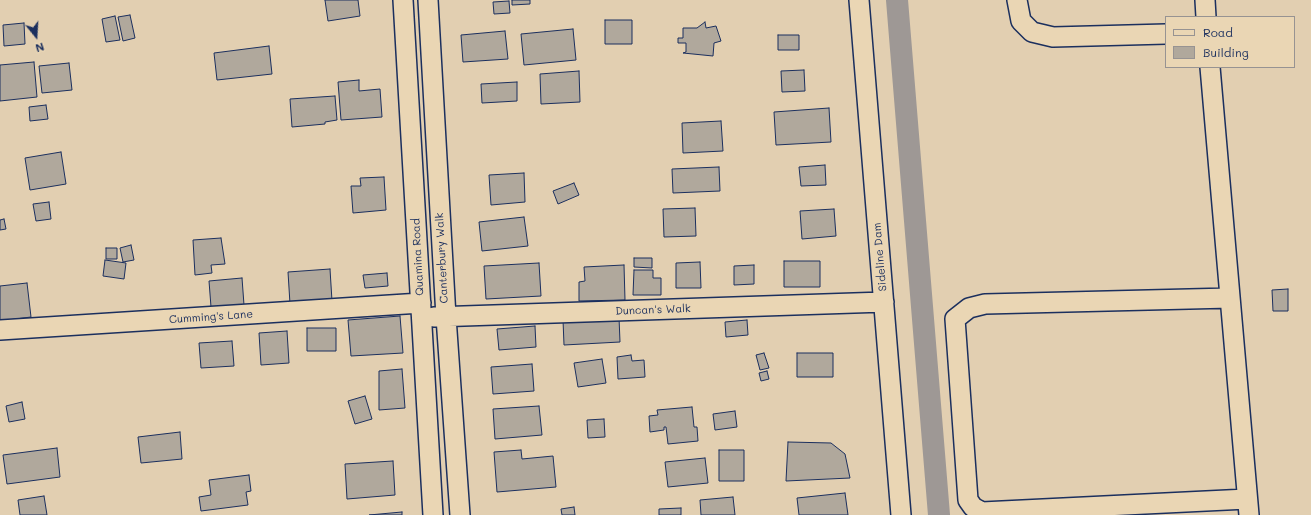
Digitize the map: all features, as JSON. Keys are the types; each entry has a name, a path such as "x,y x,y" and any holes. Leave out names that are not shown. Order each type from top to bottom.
{"street":[{"name":"Quamina Road","path":"403,0 432,314 434,515"},
{"name":"Canterbury Walk","path":"428,0 432,314 460,515"},
{"name":"Sideline Dam","path":"859,0 901,515"},
{"path":"1017,0 1021,21 1032,32 1053,37 1165,34"},
{"path":"1204,0 1206,16"},
{"path":"1210,68 1230,298 1248,507 982,512 973,507 968,500 955,319 969,308 985,304 1230,298"},
{"name":"Duncan's Walk","path":"432,314 884,302"},
{"name":"Cumming's Lane","path":"0,330 432,314"}],"building":[{"path":"325,0 358,0 360,16 328,21"},
{"path":"512,0 530,0 530,4 512,5"},
{"path":"509,1 510,13 494,14 493,2"},
{"path":"130,15 135,38 123,41 118,17"},
{"path":"115,16 120,40 106,42 102,19"},
{"path":"605,20 632,20 632,44 605,44"},
{"path":"705,22 706,28 716,26 721,41 714,43 713,56 683,53 686,52 686,43 678,43 678,38 683,38 683,28 697,28"},
{"path":"24,23 25,44 4,46 3,25"},
{"path":"573,29 576,60 524,65 521,34"},
{"path":"505,31 508,59 463,62 461,35"},
{"path":"778,35 799,35 799,50 778,50"},
{"path":"269,46 272,74 217,80 214,53"},
{"path":"34,62 37,97 0,101 0,65"},
{"path":"69,63 72,90 42,93 39,66"},
{"path":"804,70 805,91 782,92 781,71"},
{"path":"579,71 580,102 541,104 540,74"},
{"path":"359,80 359,91 380,89 382,117 341,120 338,82"},
{"path":"517,82 517,101 482,103 481,84"},
{"path":"335,96 337,120 325,122 325,124 292,127 290,99"},
{"path":"46,105 48,119 30,121 29,107"},
{"path":"829,108 831,142 776,145 774,112"},
{"path":"721,121 723,151 683,153 682,123"},
{"path":"61,152 66,184 30,190 25,158"},
{"path":"825,165 826,185 801,186 799,167"},
{"path":"719,167 720,191 673,193 672,169"},
{"path":"524,173 525,202 491,205 489,175"},
{"path":"384,177 386,210 353,213 351,186 361,186 360,178"},
{"path":"574,183 579,195 558,204 553,191"},
{"path":"49,202 51,219 36,221 33,204"},
{"path":"695,208 696,236 664,237 663,209"},
{"path":"834,209 836,236 802,239 800,211"},
{"path":"524,217 528,246 482,251 479,222"},
{"path":"4,219 6,229 0,230 0,220"},
{"path":"221,238 225,264 211,265 212,273 195,275 193,240"},
{"path":"131,245 134,260 123,262 120,248"},
{"path":"106,248 117,248 117,259 106,259"},
{"path":"634,258 652,258 652,268 634,267"},
{"path":"105,260 126,263 124,279 103,276"},
{"path":"784,261 820,261 820,287 784,287"},
{"path":"700,262 701,288 676,288 676,263"},
{"path":"539,263 541,296 486,299 484,266"},
{"path":"624,265 625,300 579,301 579,282 585,281 584,267"},
{"path":"754,265 754,284 734,285 734,266"},
{"path":"330,269 332,301 290,304 288,272"},
{"path":"634,270 653,270 653,278 661,278 661,295 633,295"},
{"path":"387,273 388,286 365,288 363,275"},
{"path":"242,278 244,305 211,307 209,281"},
{"path":"27,283 31,317 0,321 0,286"},
{"path":"1288,289 1288,311 1273,311 1272,290"},
{"path":"400,316 403,353 351,356 348,320"},
{"path":"619,317 620,342 564,345 563,320"},
{"path":"747,320 748,335 726,337 725,322"},
{"path":"535,326 536,347 499,350 497,329"},
{"path":"307,328 336,328 336,351 307,351"},
{"path":"287,331 289,363 261,365 259,333"},
{"path":"232,341 234,366 201,368 199,343"},
{"path":"764,353 769,368 760,370 756,355"},
{"path":"797,353 833,353 833,377 797,377"},
{"path":"631,355 632,361 644,360 645,377 618,379 617,357"},
{"path":"602,359 606,383 578,387 574,363"},
{"path":"532,364 534,391 493,394 491,367"},
{"path":"402,369 405,408 379,410 379,371"},
{"path":"767,371 769,379 761,381 759,373"},
{"path":"365,396 372,419 355,424 348,401"},
{"path":"22,402 25,419 9,422 6,406"},
{"path":"539,406 542,435 495,439 493,409"},
{"path":"692,407 694,427 697,427 698,441 668,444 666,427 664,427 664,430 650,432 649,416 658,415 657,410"},
{"path":"735,411 737,427 715,430 713,414"},
{"path":"604,419 605,437 588,438 587,420"},
{"path":"180,432 182,459 141,463 138,437"},
{"path":"788,442 831,443 845,454 850,478 786,481"},
{"path":"57,448 60,477 7,484 3,455"},
{"path":"521,450 522,459 553,456 556,487 497,492 494,452"},
{"path":"719,450 744,450 744,481 719,481"},
{"path":"705,458 708,483 668,487 665,462"},
{"path":"393,461 395,495 347,499 345,464"},
{"path":"249,475 251,491 246,492 248,505 201,511 199,497 211,495 209,480"},
{"path":"845,493 848,515 799,515 797,498"},
{"path":"44,496 47,515 20,515 18,500"},
{"path":"733,497 735,515 701,515 700,500"},
{"path":"574,507 575,515 562,515 561,509"},
{"path":"681,508 681,515 659,515 659,509"},
{"path":"402,512 402,515 369,515"}],"waterway":[{"path":"897,0 939,515"}]}
